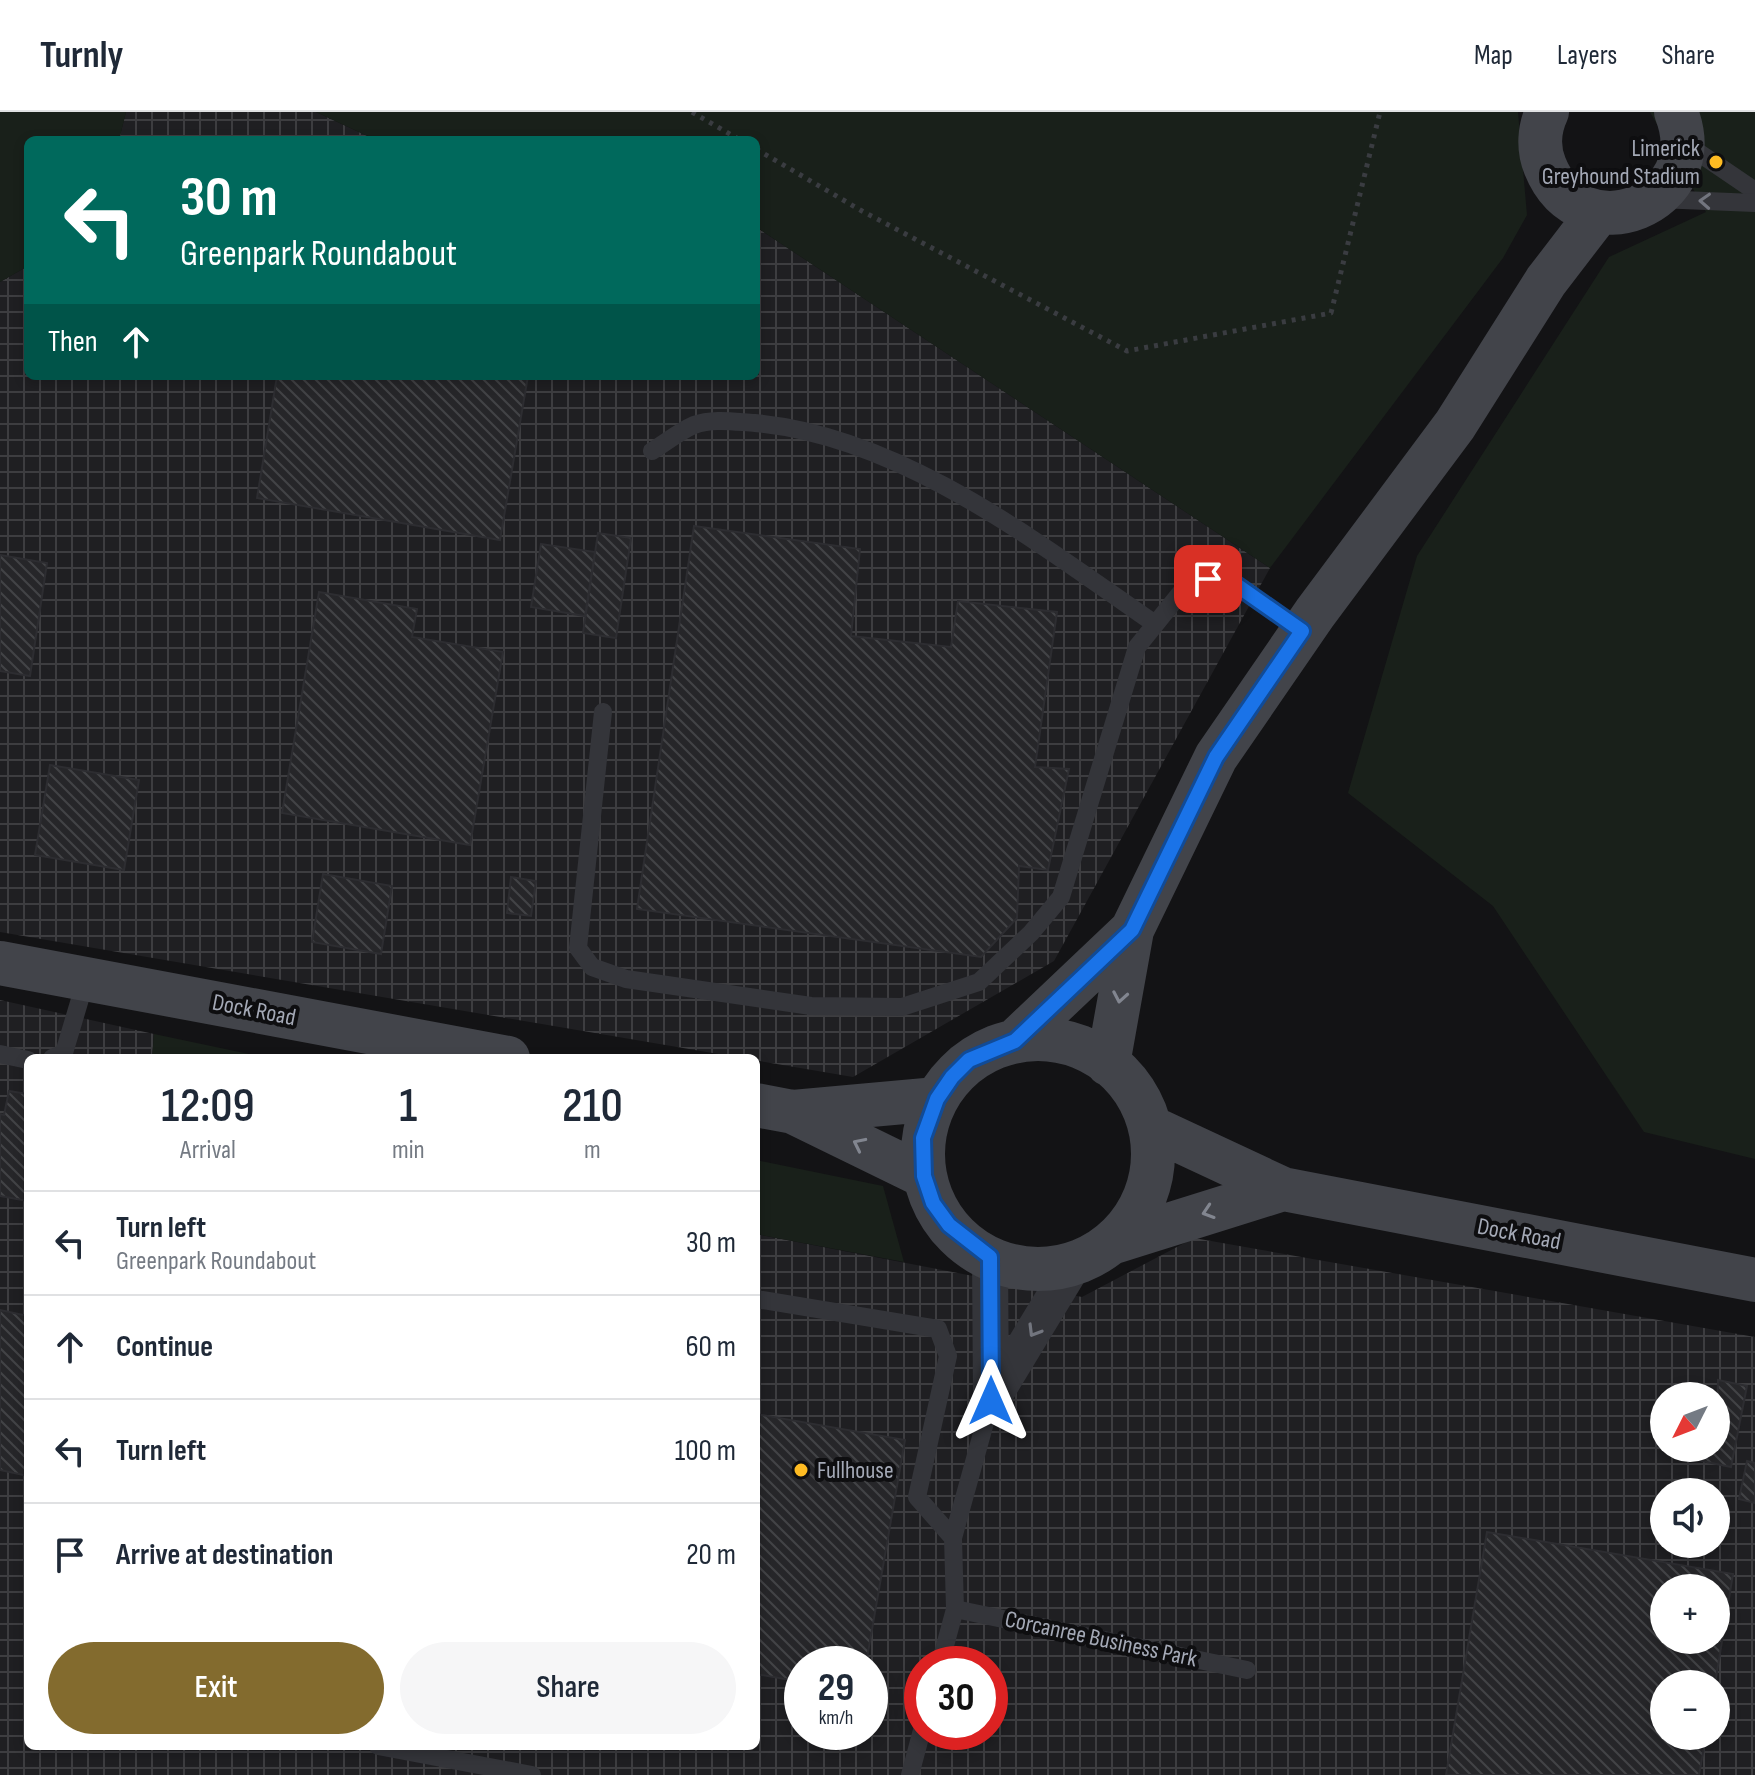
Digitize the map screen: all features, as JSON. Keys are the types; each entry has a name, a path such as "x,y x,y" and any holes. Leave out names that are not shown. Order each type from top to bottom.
{"main road":[{"path":"1547,112 1540,147 1543,161 1556,187 1583,207 1599,212 1629,211 1655,199 1676,174 1680,127"},
{"path":"1546,281 1556,187"},
{"path":"1108,1064 1132,930 1216,757 1302,631 1455,425 1546,281 1599,212"},
{"path":"1015,1041 1064,1042 1108,1064 1134,1092 1150,1127 1153,1160 1149,1190 1135,1219 1100,1253 1074,1264 1033,1269 990,1257 949,1225 933,1203 924,1176 923,1138 937,1099 969,1060 1015,1041 1132,930"},
{"name":"Dock Road","path":"0,963 487,1054"},
{"path":"775,1108 937,1099"},
{"path":"775,1108 924,1176"},
{"name":"Dock Road","path":"1150,1127 1283,1189 1755,1280"},
{"name":"Dock Road","path":"1114,1242 1283,1189"}],"street":[{"path":"990,1257 991,1401"},
{"path":"991,1401 1074,1264"}],"lane":[{"path":"1680,127 1755,191"},
{"path":"1655,199 1755,203"},
{"path":"652,451 695,425 723,421 771,425 857,445 925,477 1042,546 1155,624"},
{"path":"603,712 578,948 592,967 626,979 811,1006 902,1007 979,982 1031,933 1061,897 1137,647 1191,580 1225,577 1302,631"},
{"path":"62,1054 68,1043 86,979"},
{"path":"0,1054 24,1059"},
{"path":"760,1300 938,1329 948,1356 917,1497 953,1538"},
{"path":"945,1646 955,1609 953,1538 991,1401"},
{"name":"Corcanree Business Park","path":"955,1609 1247,1670"},
{"path":"399,1750 532,1775"},
{"path":"910,1775 917,1750"}],"path":[{"path":"692,112 733,136"},
{"path":"760,151 862,211 1127,351 1331,313 1380,112"}],"shaded area":[{"path":"0,112 126,112 120,136 24,136 24,268 0,282"},
{"path":"126,112 316,112 367,136 120,136"},
{"path":"316,112 1518,112 1527,215 1503,258 1270,568 760,230 760,136 367,136"},
{"path":"1650,112 1755,112 1755,1159 1644,1132 1493,906 1348,793 1417,556 1609,257 1706,212"},
{"path":"760,230 1270,568 1054,961 853,1077 760,1061 760,1054 718,1054 0,932 0,282 24,268 24,380 760,380"},
{"path":"0,1000 154,1034 152,1054 24,1054 24,1750 760,1750 760,1235 1082,1297 1194,1238 1755,1337 1755,1775 0,1775"},
{"path":"154,1034 249,1054 152,1054"},
{"path":"760,1161 883,1186 904,1262 760,1235"}],"building":[{"path":"276,380 527,380 500,540 257,498"},
{"path":"694,526 860,549 851,636 951,647 958,601 1057,612 1035,767 1069,769 1048,870 1019,866 1017,918 981,957 637,909"},
{"path":"598,533 631,538 616,638 583,633"},
{"path":"541,544 595,552 585,616 531,607"},
{"path":"0,555 47,563 30,676 0,671"},
{"path":"319,592 417,609 412,637 503,652 470,845 282,813"},
{"path":"50,765 139,780 124,870 35,855"},
{"path":"323,874 392,886 381,954 312,942"},
{"path":"511,877 536,881 531,916 507,913"},
{"path":"9,1091 24,1093 24,1200 0,1196 0,1114 4,1115"},
{"path":"0,1310 24,1315 24,1475 0,1470"},
{"path":"1730,1382 1747,1386 1731,1467 1707,1462 1730,1462"},
{"path":"760,1415 905,1440 869,1646 784,1646 784,1679 760,1675"},
{"path":"1747,1461 1755,1463 1755,1503 1739,1499"},
{"path":"1487,1532 1733,1574 1730,1592 1730,1574 1650,1574 1650,1654 1720,1654 1717,1670 1650,1670 1650,1750 1703,1750 1699,1775 1446,1775"}],"place":[{"name":"Limerick Greyhound Stadium","path":"1716,162"},
{"name":"Fullhouse","path":"801,1470"}],"route":[{"path":"991,1401 990,1257 970,1245 949,1225 933,1203 921,1160 923,1138 937,1099 969,1060 1015,1041 1132,930 1216,757 1302,631 1225,577 1208,579"}]}
